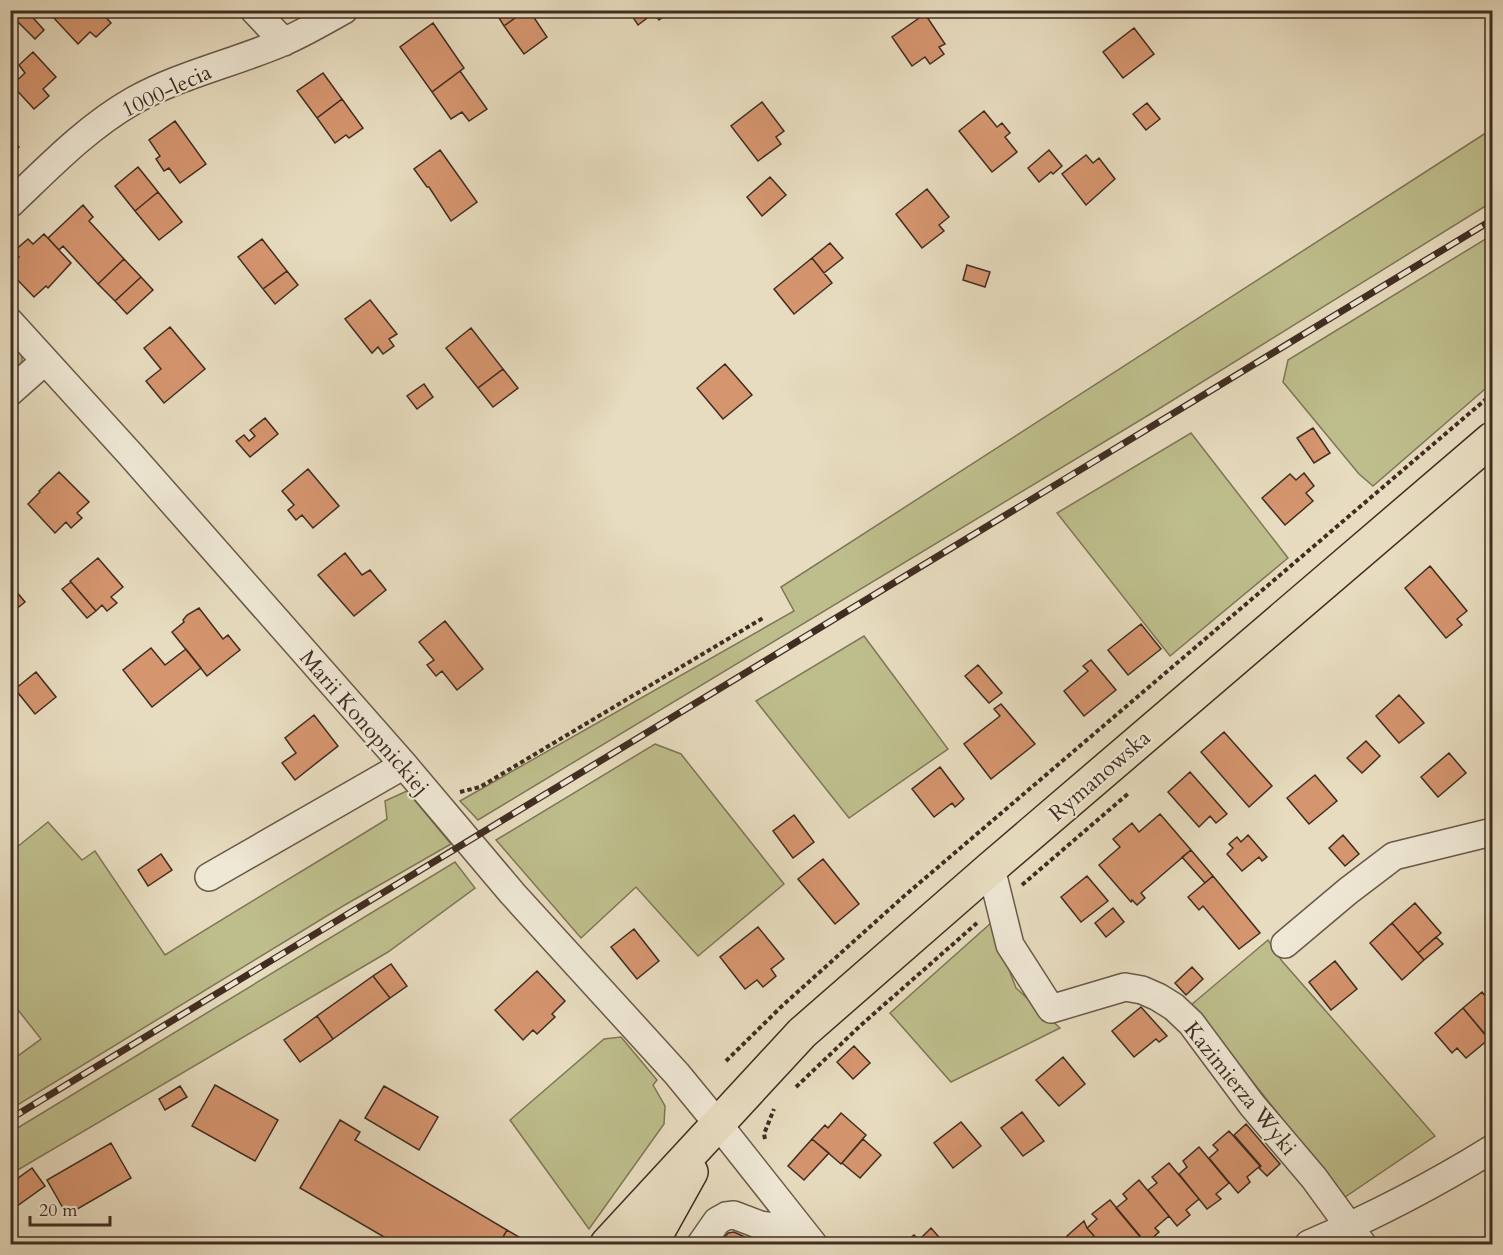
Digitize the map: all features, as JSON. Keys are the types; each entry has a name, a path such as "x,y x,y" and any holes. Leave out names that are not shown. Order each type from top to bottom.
{"main road":[{"name":"Rymanowska","path":"607,1245 802,1033 1492,439"},
{"name":"Rymanowska","path":"651,1245 718,1124"}],"street":[{"path":"254,10 284,42"},
{"name":"1000-lecia","path":"10,204 69,148 97,125 134,101 178,81 284,42 344,10"},
{"name":"Marii Konopnickiej","path":"10,322 131,455 404,765 512,892 655,1049 718,1124 804,1240"},
{"path":"10,393 45,361"},
{"path":"209,877 404,765"},
{"path":"1285,944 1394,856 1492,832"},
{"name":"Kazimierza Wyki","path":"991,868 1010,945 1051,1009 1125,987 1158,996 1174,1007 1191,1023 1222,1066 1314,1178 1356,1235"},
{"path":"1309,1245 1356,1235 1492,1149"},
{"path":"701,1245 717,1221 734,1215 804,1240"}],"path":[{"path":"726,1061 782,1006 903,897 1492,394"},
{"path":"432,798 480,787 763,618"},
{"path":"792,1091 861,1025 1135,788"},
{"path":"766,1142 764,1134 774,1108"}],"green space":[{"path":"1492,129 1492,202 1157,410 478,820 460,801 794,611 781,587"},
{"path":"1492,235 1492,383 1373,486 1359,474 1283,382 1288,360"},
{"path":"11,342 22,352 22,362 11,376"},
{"path":"1191,433 1288,558 1170,656 1057,513"},
{"path":"864,636 948,749 849,818 756,701"},
{"path":"655,744 681,754 784,884 698,956 636,887 581,938 496,840"},
{"path":"407,791 451,844 343,906 11,1109 11,1061 41,1039 11,1001 11,852 48,822 82,860 95,851 165,955 387,819 385,801"},
{"path":"455,862 475,888 388,952 11,1174 11,1132"},
{"path":"991,923 1016,988 1060,1028 951,1082 890,1013"},
{"path":"1268,940 1282,961 1435,1136 1345,1197 1191,1005"},
{"path":"621,1037 657,1080 653,1085 665,1106 664,1124 589,1229 510,1120 604,1039"}],"building":[{"path":"14,10 26,10 44,30 35,39 10,14"},
{"path":"57,10 99,10 111,23 96,37 90,32 78,44 52,16"},
{"path":"494,10 526,10 504,26"},
{"path":"529,10 547,37 524,54 504,26"},
{"path":"639,10 668,10 670,12 659,20 654,13 638,25 632,16"},
{"path":"925,14 945,44 939,47 944,54 930,64 925,57 912,66 892,37"},
{"path":"433,23 464,68 432,92 400,47"},
{"path":"1134,28 1154,54 1123,78 1103,52"},
{"path":"33,52 56,77 43,89 49,96 34,109 12,85 25,73 19,65"},
{"path":"460,71 487,109 469,121 462,112 451,119 432,92"},
{"path":"323,73 342,99 317,118 297,91"},
{"path":"342,99 363,128 349,138 346,135 335,143 317,118"},
{"path":"762,102 784,131 776,137 781,144 758,161 731,126"},
{"path":"1147,103 1160,119 1146,130 1133,114"},
{"path":"984,111 997,127 1002,123 1010,133 1005,137 1017,152 992,172 959,131"},
{"path":"175,121 206,164 180,183 169,168 164,171 156,159 160,156 149,140"},
{"path":"10,138 19,147 10,155"},
{"path":"440,150 477,202 451,221 414,169"},
{"path":"1049,150 1062,166 1039,182 1028,168"},
{"path":"1086,155 1093,163 1099,158 1115,179 1086,205 1062,174"},
{"path":"138,167 158,192 135,211 115,186"},
{"path":"770,177 786,195 762,216 747,197"},
{"path":"927,189 949,217 939,225 944,231 922,248 896,214"},
{"path":"158,192 182,222 159,240 135,211"},
{"path":"83,205 93,217 89,221 124,259 98,284 63,246 59,250 48,238"},
{"path":"44,234 71,263 48,288 46,286 34,297 10,272 10,265 19,257 14,251 28,239 33,244"},
{"path":"262,239 287,271 263,289 238,257"},
{"path":"830,243 843,258 824,273 812,258"},
{"path":"812,258 832,283 794,314 774,289"},
{"path":"124,259 141,277 115,301 98,284"},
{"path":"967,265 990,272 985,287 963,280"},
{"path":"287,271 298,285 275,304 263,289"},
{"path":"141,277 153,290 127,314 115,301"},
{"path":"370,300 397,334 389,339 394,346 383,354 378,347 372,353 345,319"},
{"path":"170,327 205,369 164,403 146,381 161,369 144,348"},
{"path":"471,328 503,369 478,388 446,348"},
{"path":"725,364 752,395 723,419 697,388"},
{"path":"503,369 518,388 493,407 478,388"},
{"path":"424,384 433,397 417,409 407,396"},
{"path":"265,418 278,434 250,457 236,441 244,435 249,441 255,436 250,430"},
{"path":"1313,428 1330,453 1314,463 1297,438"},
{"path":"308,469 339,506 313,528 302,515 296,520 288,510 294,505 282,491"},
{"path":"59,472 89,502 77,513 82,518 71,528 66,522 55,533 28,504"},
{"path":"1304,473 1314,486 1306,493 1313,501 1285,525 1262,498 1290,474 1296,480"},
{"path":"345,553 362,575 370,570 386,590 354,616 318,575"},
{"path":"98,558 123,587 111,597 117,603 107,611 102,605 96,611 70,581"},
{"path":"1430,566 1467,611 1457,619 1462,625 1446,638 1405,588"},
{"path":"71,582 96,611 87,618 62,589"},
{"path":"10,584 25,602 10,614"},
{"path":"199,608 223,639 228,635 240,650 207,676 172,632 184,622 187,615"},
{"path":"445,621 483,669 457,690 442,671 436,676 427,665 434,660 419,642"},
{"path":"1141,624 1161,649 1128,675 1108,650"},
{"path":"151,648 165,665 186,649 201,668 152,707 123,670"},
{"path":"1091,660 1116,690 1084,716 1064,691 1088,671 1083,666"},
{"path":"978,665 1002,693 989,703 965,676"},
{"path":"36,672 56,697 35,714 15,689"},
{"path":"1399,695 1424,723 1399,743 1376,716"},
{"path":"1001,704 1035,744 991,779 964,744 1000,716 994,709"},
{"path":"314,715 338,746 295,780 282,763 296,753 285,738"},
{"path":"1224,732 1272,786 1249,807 1201,752"},
{"path":"1366,741 1380,756 1362,773 1347,758"},
{"path":"1449,753 1466,773 1438,797 1421,777"},
{"path":"940,767 964,799 955,807 952,803 934,817 912,789"},
{"path":"1190,772 1227,814 1216,823 1210,816 1199,827 1168,792"},
{"path":"1315,775 1337,801 1309,824 1287,798"},
{"path":"10,808 16,816 10,821"},
{"path":"1160,814 1191,850 1141,893 1145,898 1137,905 1132,900 1131,902 1099,865 1120,847 1113,839 1132,823 1139,832"},
{"path":"794,815 814,842 793,858 773,831"},
{"path":"1248,835 1267,857 1262,861 1259,857 1242,871 1227,854 1233,848 1229,844 1237,837 1241,842"},
{"path":"1343,835 1359,854 1345,866 1329,848"},
{"path":"1191,850 1213,876 1205,883 1182,857"},
{"path":"161,854 172,870 148,886 138,870"},
{"path":"823,859 859,904 835,924 798,879"},
{"path":"1087,876 1108,901 1081,922 1061,897"},
{"path":"1213,876 1260,933 1239,949 1203,906 1199,910 1188,897"},
{"path":"1415,903 1441,933 1418,953 1392,923"},
{"path":"1113,908 1124,922 1106,937 1095,923"},
{"path":"1392,923 1424,960 1402,980 1370,943"},
{"path":"758,927 784,959 771,969 776,976 763,987 757,980 745,989 720,957"},
{"path":"634,929 659,961 637,979 611,947"},
{"path":"1436,937 1443,944 1424,960 1418,953"},
{"path":"1335,961 1357,989 1331,1010 1309,982"},
{"path":"391,964 407,986 390,998 373,976"},
{"path":"1192,967 1203,979 1186,995 1175,983"},
{"path":"537,971 565,1001 552,1014 555,1017 537,1034 533,1030 523,1040 495,1010"},
{"path":"373,976 390,998 333,1039 317,1016"},
{"path":"1482,992 1492,1002 1492,1030 1486,1036 1463,1008"},
{"path":"1141,1007 1167,1036 1159,1042 1156,1039 1134,1057 1112,1031"},
{"path":"1463,1008 1489,1039 1466,1058 1457,1048 1452,1053 1435,1033"},
{"path":"317,1016 333,1039 300,1062 284,1040"},
{"path":"854,1046 870,1063 853,1079 837,1062"},
{"path":"1063,1057 1085,1084 1059,1106 1036,1080"},
{"path":"215,1085 278,1120 255,1161 192,1126"},
{"path":"180,1086 187,1097 165,1110 159,1099"},
{"path":"384,1086 438,1117 419,1150 365,1118"},
{"path":"1022,1112 1044,1141 1023,1156 1001,1128"},
{"path":"841,1113 866,1135 841,1164 812,1139 825,1125 828,1128"},
{"path":"340,1120 360,1132 355,1140 507,1230 499,1244 396,1244 300,1188"},
{"path":"961,1122 981,1146 953,1168 934,1143"},
{"path":"1246,1124 1280,1164 1267,1176 1234,1135"},
{"path":"1229,1131 1260,1166 1247,1177 1250,1182 1238,1193 1209,1158 1218,1150 1213,1145"},
{"path":"812,1139 829,1153 804,1180 788,1166"},
{"path":"863,1139 881,1155 860,1178 842,1163"},
{"path":"111,1143 131,1178 67,1215 47,1180"},
{"path":"1199,1147 1229,1183 1216,1194 1221,1199 1207,1209 1179,1174 1187,1167 1183,1161"},
{"path":"1169,1163 1199,1199 1186,1210 1190,1215 1177,1226 1148,1190 1157,1183 1152,1177"},
{"path":"32,1168 45,1186 10,1211 10,1184"},
{"path":"1139,1180 1169,1216 1155,1228 1159,1232 1146,1244 1116,1208 1127,1199 1123,1194"},
{"path":"1110,1200 1140,1236 1130,1244 1101,1244 1087,1228 1097,1219 1092,1214"},
{"path":"1084,1221 1101,1244 1068,1244 1072,1241 1067,1236"},
{"path":"931,1228 945,1244 923,1244 919,1240"},
{"path":"507,1230 531,1244 499,1244"},
{"path":"734,1232 745,1237 751,1244 719,1244 728,1233"},
{"path":"914,1235 923,1244 903,1244"},
{"path":"10,1238 25,1244 10,1244"}],"railway":[{"path":"10,1119 1492,220"}]}
